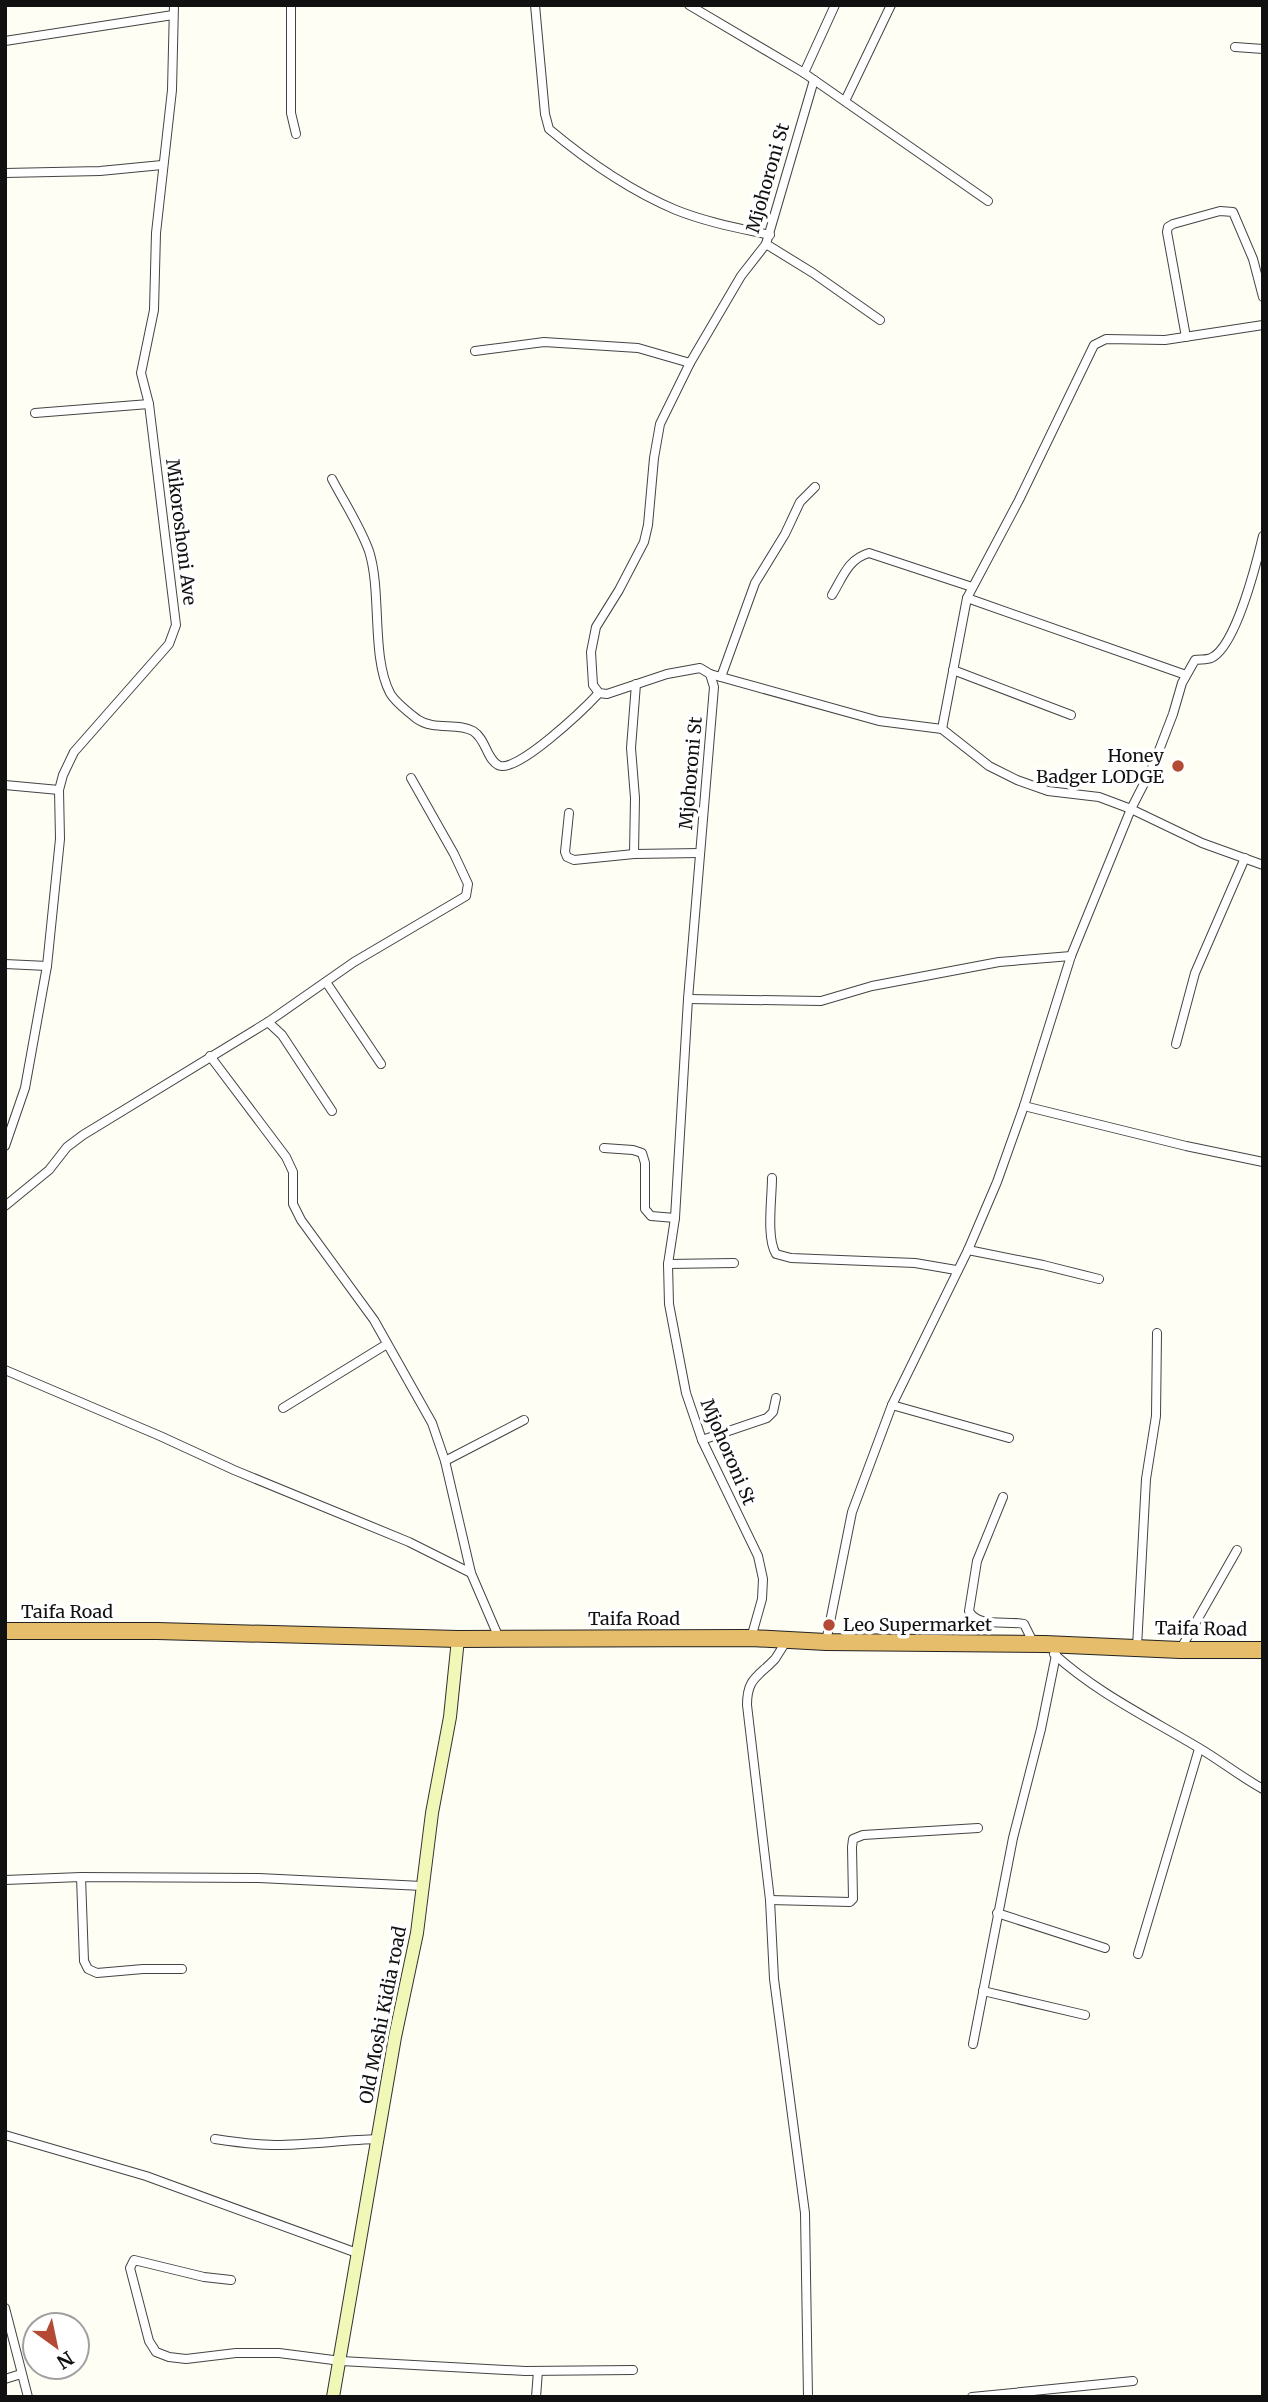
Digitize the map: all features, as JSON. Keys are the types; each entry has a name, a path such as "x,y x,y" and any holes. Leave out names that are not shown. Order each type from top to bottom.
{"highway":[{"name":"Taifa Road","path":"5,1631 156,1631 458,1639 751,1638 826,1642 1263,1650"}],"street":[{"name":"Mikoroshoni Ave","path":"5,1146 25,1088 47,966 60,839 59,790 63,775 74,752 169,644 174,634 175,608 149,404 141,373 154,310 156,233 172,90 174,5"},
{"path":"291,5 291,113 296,134"},
{"path":"535,5 545,114 549,128 617,178 675,209 770,235"},
{"path":"689,5 814,80 988,201"},
{"path":"803,73 835,5"},
{"path":"845,101 891,5"},
{"path":"5,41 173,15"},
{"path":"1234,47 1263,49"},
{"name":"Mjohoroni St","path":"599,694 593,685 590,652 596,627 644,542 649,525 654,458 660,424 690,363 741,276 766,244 814,80"},
{"path":"5,173 100,171 162,165"},
{"path":"1186,337 1167,232 1173,224 1220,211 1233,212 1253,259 1263,297"},
{"path":"766,244 880,320"},
{"path":"942,729 967,598 1019,500 1094,345 1106,339 1186,337 1263,325"},
{"path":"475,351 544,342 638,348 690,363"},
{"path":"35,413 149,404"},
{"path":"332,480 369,551 382,666 391,696 419,720 476,733 495,764 502,768 512,765 555,735 599,694 607,694 667,674 700,668 710,674 879,721 942,729 989,766 1017,780 1048,791 1099,797 1202,843 1263,864"},
{"path":"721,677 755,583 785,534 800,502 815,487"},
{"path":"826,1642 852,1512 892,1405 968,1250 997,1182 1071,956 1131,809 1153,766 1186,675 1195,660 1210,659 1225,641 1244,603 1263,536"},
{"path":"832,595 849,565 857,557 869,553 972,587"},
{"path":"967,598 1186,675"},
{"path":"953,670 1071,715"},
{"name":"Mjohoroni St","path":"710,674 714,688 688,999 675,1218 668,1264 669,1304 686,1393 702,1440 758,1556 763,1579 762,1599 751,1638"},
{"path":"634,854 635,798 631,748 636,684"},
{"path":"5,1206 49,1170 67,1147 268,1022 354,962 466,896 468,884 411,778"},
{"path":"5,786 59,790"},
{"path":"569,813 565,852 567,858 574,860 634,854 700,853"},
{"path":"1176,1044 1195,973 1245,858"},
{"path":"688,999 821,1000 872,985 999,962 1071,956"},
{"path":"5,964 47,966"},
{"path":"326,982 381,1064"},
{"path":"268,1022 282,1035 332,1111"},
{"path":"210,1056 286,1157 293,1172 293,1204 301,1220 374,1320 432,1423 445,1461 471,1573 499,1638"},
{"path":"1024,1106 1263,1162"},
{"path":"604,1148 642,1153 645,1163 645,1209 651,1216 675,1218"},
{"path":"772,1178 771,1230 772,1248 776,1254 791,1258 915,1263 956,1270"},
{"path":"968,1250 1099,1279"},
{"path":"668,1264 734,1263"},
{"path":"1138,1647 1146,1479 1156,1416 1157,1333"},
{"path":"283,1408 387,1343"},
{"path":"5,1370 234,1470 409,1542 471,1573"},
{"path":"702,1440 766,1418 773,1412 776,1398"},
{"path":"892,1405 1009,1438"},
{"path":"445,1461 524,1420"},
{"path":"1003,1497 977,1561 969,1611 973,1618 980,1621 1024,1624 1045,1647 1089,1683 1263,1789"},
{"path":"1180,1650 1237,1550"},
{"name":"Old Moshi Kidia road","path":"333,2397 395,2037 417,1933 432,1813 450,1717 458,1639"},
{"path":"787,1640 776,1658 753,1678 747,1690 769,1900 774,1979 805,2213 808,2397"},
{"path":"973,2043 1013,1838 1041,1729 1045,1647"},
{"path":"1138,1954 1199,1749"},
{"path":"769,1900 850,1902 853,1899 853,1839 863,1835 978,1828"},
{"path":"5,1880 81,1877 258,1878 422,1886"},
{"path":"81,1877 84,1961 88,1969 97,1973 182,1969"},
{"path":"997,1913 1105,1948"},
{"path":"984,1991 1085,2015"},
{"path":"5,2135 146,2176 357,2253"},
{"path":"215,2138 272,2145 378,2140"},
{"path":"231,2280 204,2277 134,2260 130,2268 149,2341 156,2352 186,2359 236,2353 279,2353 341,2361 538,2371 633,2370"},
{"path":"5,2308 21,2374 5,2379"},
{"path":"536,2397 538,2371"},
{"path":"972,2397 1133,2381"}],"place":[{"name":"Honey Badger LODGE","path":"1178,766"},
{"name":"Leo Supermarket","path":"829,1625"}]}
